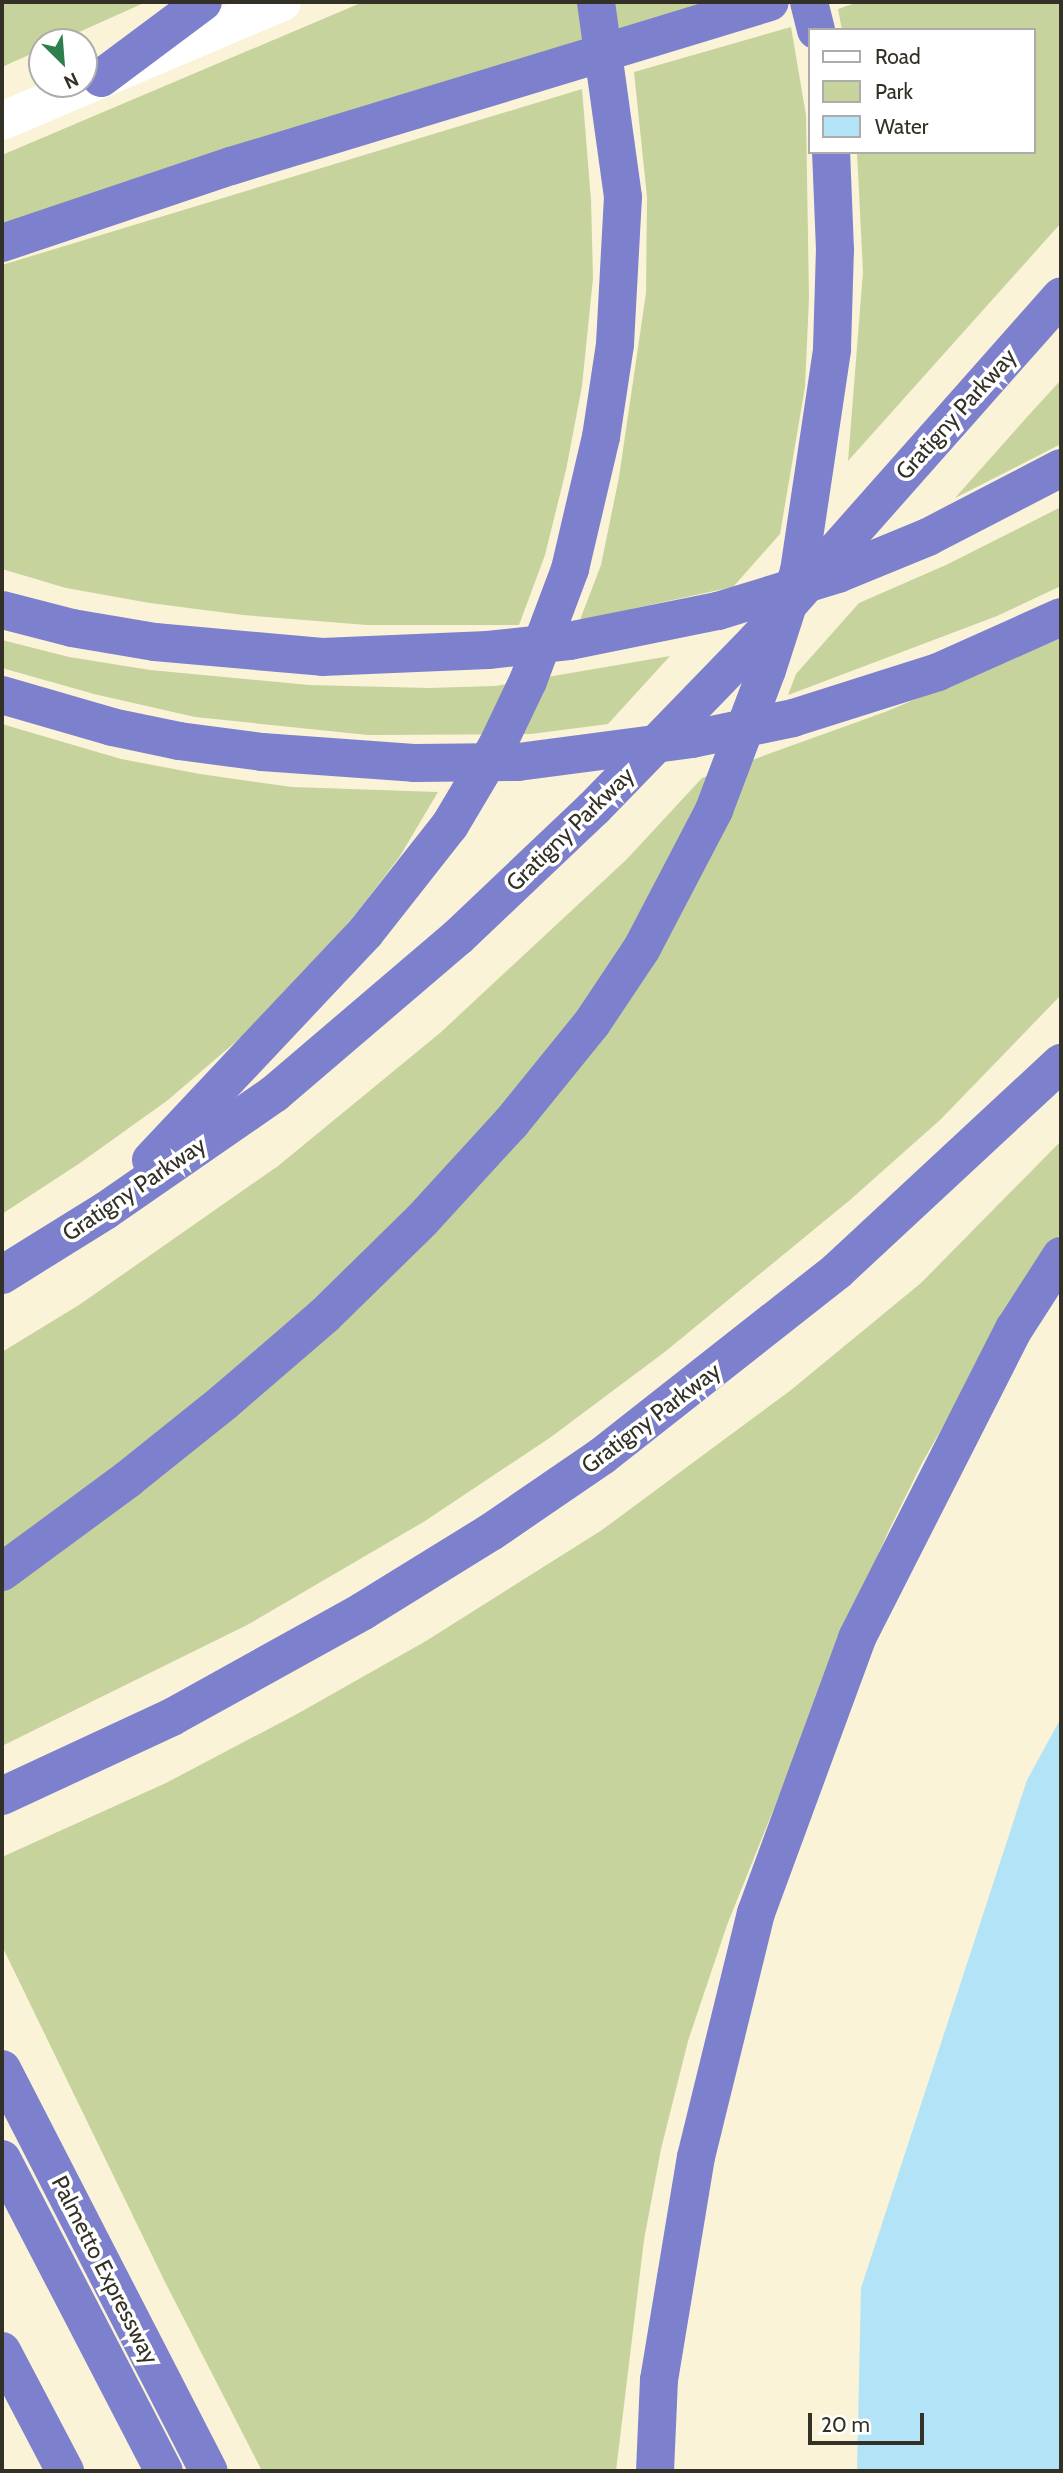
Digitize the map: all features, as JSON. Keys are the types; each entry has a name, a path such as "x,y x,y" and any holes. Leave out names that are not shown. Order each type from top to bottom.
{"highway":[{"path":"101,78 203,2"},
{"path":"105,1211 365,933 450,825 497,746 528,681 570,569 601,437 615,344 623,197 596,2"},
{"path":"2,243 256,158 770,2"},
{"path":"809,2 816,28"},
{"path":"2,1572 224,1402 324,1315 422,1220 511,1123 592,1023 642,947 713,810 767,670 799,572 832,349 835,250 831,154"},
{"name":"Gratigny Parkway","path":"2,1275 105,1211 274,1094 458,937 594,808 756,641 1061,296"},
{"path":"2,611 72,628 155,642 322,657 474,651 569,641 718,611 838,575 928,537 1061,468"},
{"path":"2,695 111,727 207,745 340,760 414,763 518,762 692,739 793,718 861,699 938,672 1061,617"},
{"name":"Gratigny Parkway","path":"2,1796 172,1717 363,1611 491,1532 602,1457 837,1271 1061,1063"},
{"path":"655,2471 659,2381 696,2157 756,1913 857,1637 1014,1329 1061,1256"},
{"name":"Palmetto Expressway","path":"2,2069 209,2471"},
{"path":"2,2159 164,2471"},
{"path":"2,2351 65,2471"}],"street":[{"path":"2,121 282,2"}],"green space":[{"path":"2,2 146,2 88,28 28,28 28,55 2,67"},
{"path":"363,2 725,2 2,228 2,155"},
{"path":"858,2 1061,2 1061,223 848,461 863,272 857,154 1035,154 1035,28 842,28 838,9"},
{"path":"791,27 806,115 809,298 805,387 780,534 733,587 580,620 601,565 619,477 646,293 647,197 634,72"},
{"path":"582,89 591,200 593,278 582,386 566,470 545,555 519,625 367,625 243,615 150,603 66,588 2,569 2,265"},
{"path":"1061,380 1061,444 955,498 1027,417"},
{"path":"1061,507 1061,586 997,616 788,695 796,674 859,603 946,565"},
{"path":"1061,638 1061,995 940,1120 850,1200 666,1351 551,1437 425,1521 249,1624 2,1746 2,1352 79,1305 278,1166 440,1033 627,859 702,778 885,712"},
{"path":"2,640 69,657 150,670 309,685 429,688 495,686 670,656 608,724 531,734 368,735 195,717 94,694 2,668"},
{"path":"2,724 121,759 200,774 292,787 438,792 400,856 359,910 318,960 262,1019 168,1100 80,1163 2,1214"},
{"path":"1061,1141 1061,1232 965,1388 922,1463 888,1532 727,1925 688,2041 661,2149 644,2240 616,2471 262,2471 165,2282 2,1946 2,1857 166,1783 297,1714 426,1641 602,1530 791,1390 921,1283"}],"water":[{"path":"1061,1718 1061,2471 857,2471 861,2288 1027,1780"}]}
